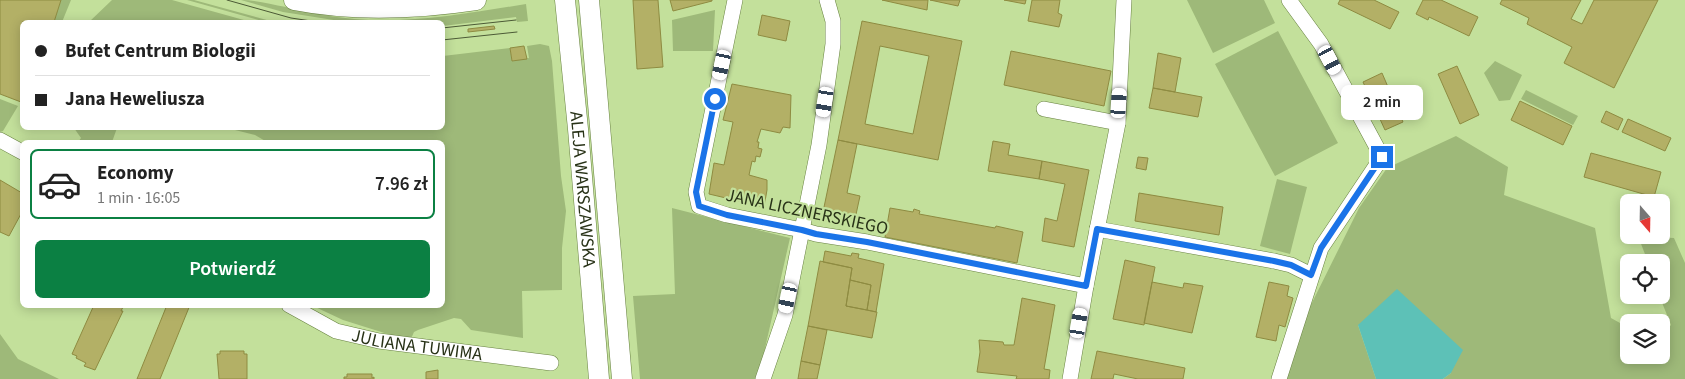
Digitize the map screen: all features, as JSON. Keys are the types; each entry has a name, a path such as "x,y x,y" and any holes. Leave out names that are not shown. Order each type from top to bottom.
{"main road":[{"path":"294,0 338,7 384,8 424,7 476,0"},
{"name":"ALEJA WARSZAWSKA","path":"589,0 622,379"},
{"name":"ALEJA WARSZAWSKA","path":"561,3 599,379"}],"street":[{"name":"JANA LICZNERSKIEGO","path":"735,0 696,192 699,206 727,215 816,234 867,242 1086,286"},
{"path":"763,379 785,315 819,145 833,44 833,21 827,0"},
{"path":"1070,379 1118,123 1124,0"},
{"path":"1279,379 1321,248 1382,157 1321,44 1289,0"},
{"path":"1044,108 1118,123"},
{"path":"0,140 20,151"},
{"path":"1097,229 1274,261 1291,265 1311,275"},
{"name":"JULIANA TUWIMA","path":"294,308 336,331 370,339 551,363"}],"green space":[{"path":"61,0 71,0 63,20 55,20"},
{"path":"112,0 172,0 244,20 91,20"},
{"path":"187,0 194,0 267,20 259,20"},
{"path":"241,0 263,2 337,17 375,20 334,20 283,12"},
{"path":"1187,0 1264,0 1275,23 1213,53"},
{"path":"526,4 528,21 517,22 516,17 445,26 445,20 397,20 440,17"},
{"path":"715,10 713,51 673,51 672,20"},
{"path":"1278,31 1338,143 1275,176 1215,64"},
{"path":"540,44 549,46 552,61 561,176 566,211 562,248 562,290 522,291 523,338 471,330 461,319 454,318 414,332 410,341 343,320 317,308 445,308 445,140 264,140 255,135 235,130 445,130 445,56 510,48 512,61 529,58 527,46"},
{"path":"1495,61 1522,75 1510,100 1499,101 1484,73"},
{"path":"1526,90 1578,116 1573,125 1521,99"},
{"path":"0,99 18,106 3,131 0,132"},
{"path":"75,130 116,130 113,140 80,140 81,138"},
{"path":"1456,136 1508,167 1504,195 1595,228 1611,318 1620,323 1620,364 1670,364 1670,314 1667,314 1663,304 1670,304 1670,254 1645,254 1641,244 1670,244 1670,238 1674,238 1685,263 1685,379 1443,379 1451,373 1358,325 1376,379 1287,379 1296,335 1359,208 1387,168"},
{"path":"1277,179 1307,187 1290,254 1260,246"},
{"path":"672,208 790,238 758,379 640,379 633,296 675,294"},
{"path":"0,334 18,359 59,379 0,379"}],"water":[{"path":"1397,289 1463,350 1451,373 1443,379 1376,379 1358,325"}],"building":[{"path":"0,0 61,0 55,20 20,20 20,102 0,94"},
{"path":"633,0 658,0 663,67 637,69"},
{"path":"670,0 712,0 712,1 673,11"},
{"path":"882,0 928,0 927,10"},
{"path":"930,0 960,0 958,6"},
{"path":"1004,0 1026,0 1025,4"},
{"path":"1032,0 1060,0 1058,13 1062,15 1059,27 1028,21"},
{"path":"1340,0 1374,0 1399,12 1390,29 1338,4"},
{"path":"1423,0 1441,0 1478,17 1469,36 1429,17 1428,20 1416,14"},
{"path":"1502,0 1581,0 1571,19 1582,24 1594,0 1658,0 1614,88 1564,63 1572,47 1527,24 1529,18 1500,4"},
{"path":"762,15 790,21 786,41 758,35"},
{"path":"862,21 962,41 938,160 838,140","holes":["880,46 929,56 913,134 865,124"]},
{"path":"494,26 495,29 468,32 468,29"},
{"path":"524,46 527,59 512,61 510,48"},
{"path":"1011,51 1111,71 1104,106 1004,85"},
{"path":"1158,53 1181,58 1175,92 1153,88"},
{"path":"1457,66 1479,115 1460,124 1438,74"},
{"path":"1382,73 1403,122 1385,130 1363,82"},
{"path":"732,84 791,95 790,128 783,127 780,133 761,129 757,142 759,142 758,148 762,149 760,157 756,156 755,162 752,161 749,175 767,180 764,207 709,194 714,163 724,165 733,122 723,120"},
{"path":"1153,88 1202,97 1198,117 1149,108"},
{"path":"1520,101 1572,126 1563,145 1511,120"},
{"path":"1606,111 1623,119 1618,130 1601,122"},
{"path":"1628,119 1671,138 1665,151 1622,132"},
{"path":"838,140 857,144 847,193 860,196 855,219 823,212"},
{"path":"993,141 1010,144 1008,155 1042,161 1039,179 988,171"},
{"path":"1591,153 1661,172 1655,194 1644,194 1584,177"},
{"path":"1138,157 1148,158 1146,170 1136,168"},
{"path":"1042,161 1089,170 1074,247 1042,241 1045,218 1057,221 1065,184 1039,179"},
{"path":"0,180 20,192 20,216 9,236 0,232"},
{"path":"1139,193 1223,207 1219,235 1135,221"},
{"path":"890,208 913,212 914,209 920,211 919,214 1023,232 1017,263 885,237"},
{"path":"825,251 851,256 852,253 859,254 858,258 884,264 876,312 867,310 871,285 850,280 852,268 823,262"},
{"path":"1125,260 1155,267 1144,325 1113,319"},
{"path":"820,261 852,268 846,306 877,312 872,338 808,326"},
{"path":"850,280 871,285 867,310 846,306"},
{"path":"1152,282 1183,288 1184,283 1203,286 1192,333 1144,323"},
{"path":"1269,282 1289,286 1287,296 1293,298 1285,327 1279,325 1276,341 1256,337"},
{"path":"1022,298 1055,305 1044,369 1050,370 1049,379 1016,379 1017,376 977,372 980,352 979,340 1014,345"},
{"path":"93,308 122,308 121,311 123,311 95,370 84,366 86,363 72,354"},
{"path":"166,308 189,308 160,379 137,379"},
{"path":"808,326 827,330 820,365 801,361"},
{"path":"220,351 244,351 244,354 247,354 247,379 219,379 217,354 220,354"},
{"path":"1097,351 1185,368 1183,379 1138,379 1114,374 1113,379 1091,379"},
{"path":"801,361 820,365 817,379 798,379"},
{"path":"438,370 438,379 426,379 426,372"},
{"path":"347,374 372,374 374,379 344,379 344,377 347,377"}],"tram line":[{"path":"227,0 304,20"},
{"path":"445,28 516,20"},
{"path":"445,40 517,32"}],"route":[{"path":"715,99 696,192 699,206 727,215 816,234 867,242 1086,286 1097,229 1274,261 1291,265 1311,275 1321,248 1382,157"}]}
